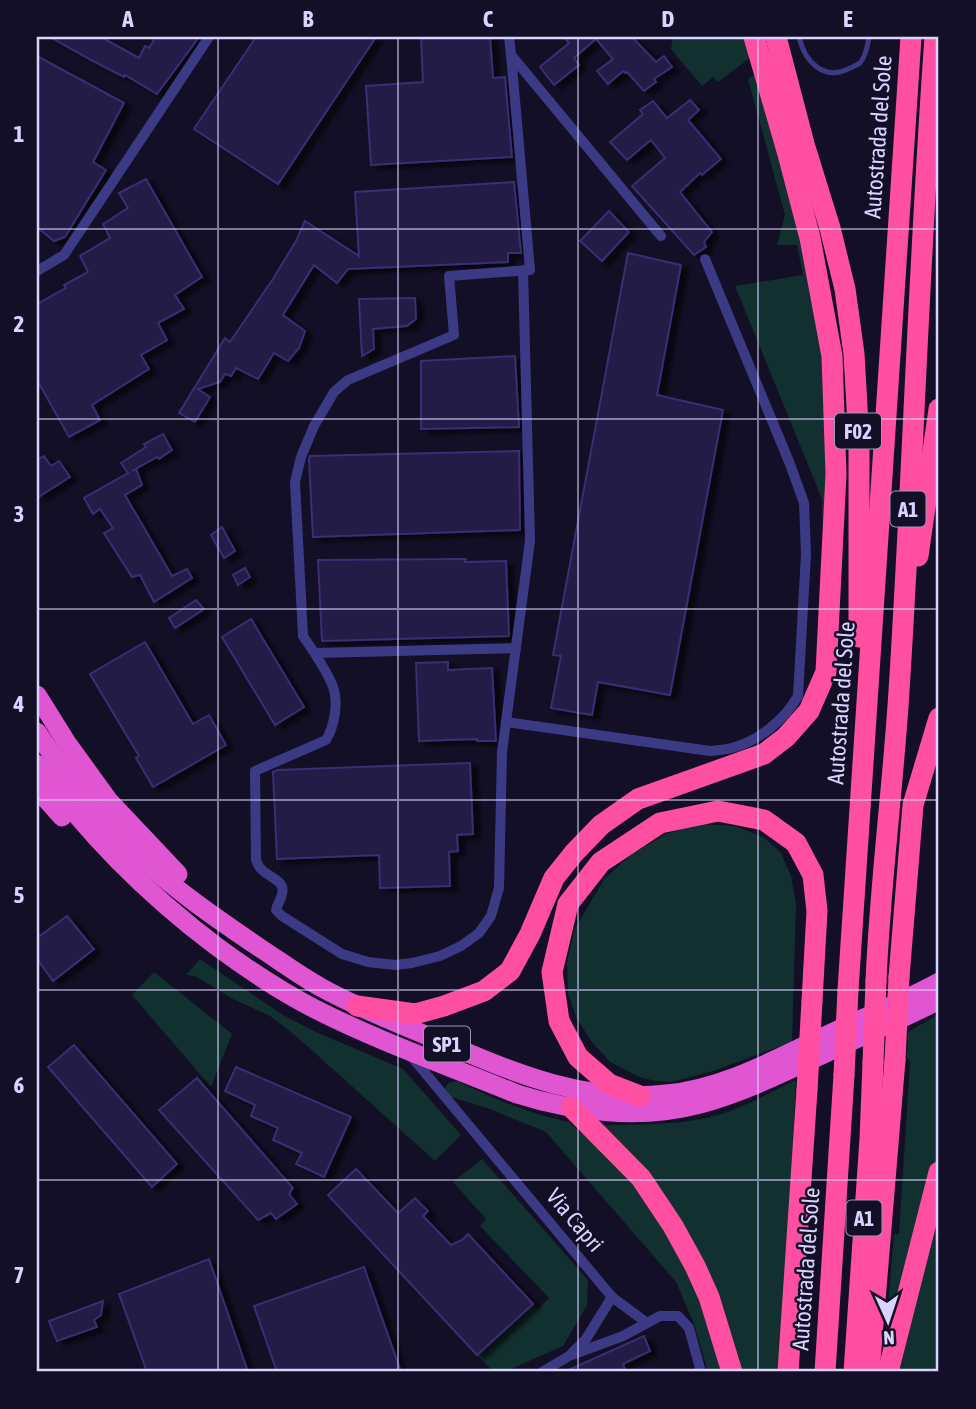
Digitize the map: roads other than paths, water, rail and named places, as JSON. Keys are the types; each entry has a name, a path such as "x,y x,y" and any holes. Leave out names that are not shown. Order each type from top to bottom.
{"highway":[{"path":"357,1006 415,1014 484,991 510,971 530,934 554,878 601,825 638,799 764,754 786,737 809,711 826,672 836,474 832,356 810,238 754,37"},
{"name":"F02","path":"776,37 833,240 845,289 854,354 859,442 859,835"},
{"name":"Autostrada del Sole","path":"825,1372 911,37"},
{"name":"A1","path":"854,1372 870,1139 879,912 899,693 935,37"},
{"path":"899,693 939,409"},
{"path":"37,695 67,743 109,800 227,925"},
{"path":"869,1372 913,805 939,718"},
{"name":"SP1","path":"37,732 90,804 139,856 227,925 321,987 357,1006 481,1059 553,1085 613,1095 640,1096 688,1091 765,1064 939,982"},
{"name":"SP1","path":"37,764 86,828 161,902 209,940 286,993 342,1022 517,1094 544,1102 627,1112 698,1105 749,1088 939,1000"},
{"path":"37,789 82,837 146,888"},
{"path":"640,1096 609,1084 578,1057 559,1021 552,972 568,904 601,862 660,823 718,811 764,820 796,844 813,875 817,911 788,1372"},
{"path":"572,1107 641,1178 673,1226 709,1297 732,1372"},
{"path":"888,1372 939,1172"}],"street":[{"path":"37,271 64,255 209,37"},
{"path":"509,37 530,270 523,270 449,276 454,335 348,380 334,392 314,426 295,482 303,636 316,653 334,691 334,719 332,731 326,740 255,771 256,860 260,868 280,882 282,895 276,910 282,916 342,954 368,962 395,965 412,963 440,956 461,946 479,933 491,916 499,888 502,752 530,541 523,270"},
{"path":"511,55 661,236"},
{"path":"506,722 710,751 749,741 775,724 799,696 806,554 804,503 705,259"},
{"path":"316,653 516,648"},
{"name":"Via Capri","path":"404,1048 612,1297 646,1323"},
{"path":"569,1356 586,1339 612,1297"},
{"path":"542,1372 569,1356 623,1336 660,1316 678,1315 690,1328 701,1372"}],"lane":[{"path":"799,37 801,47 812,64 829,73 843,72 860,63 869,37"}]}
